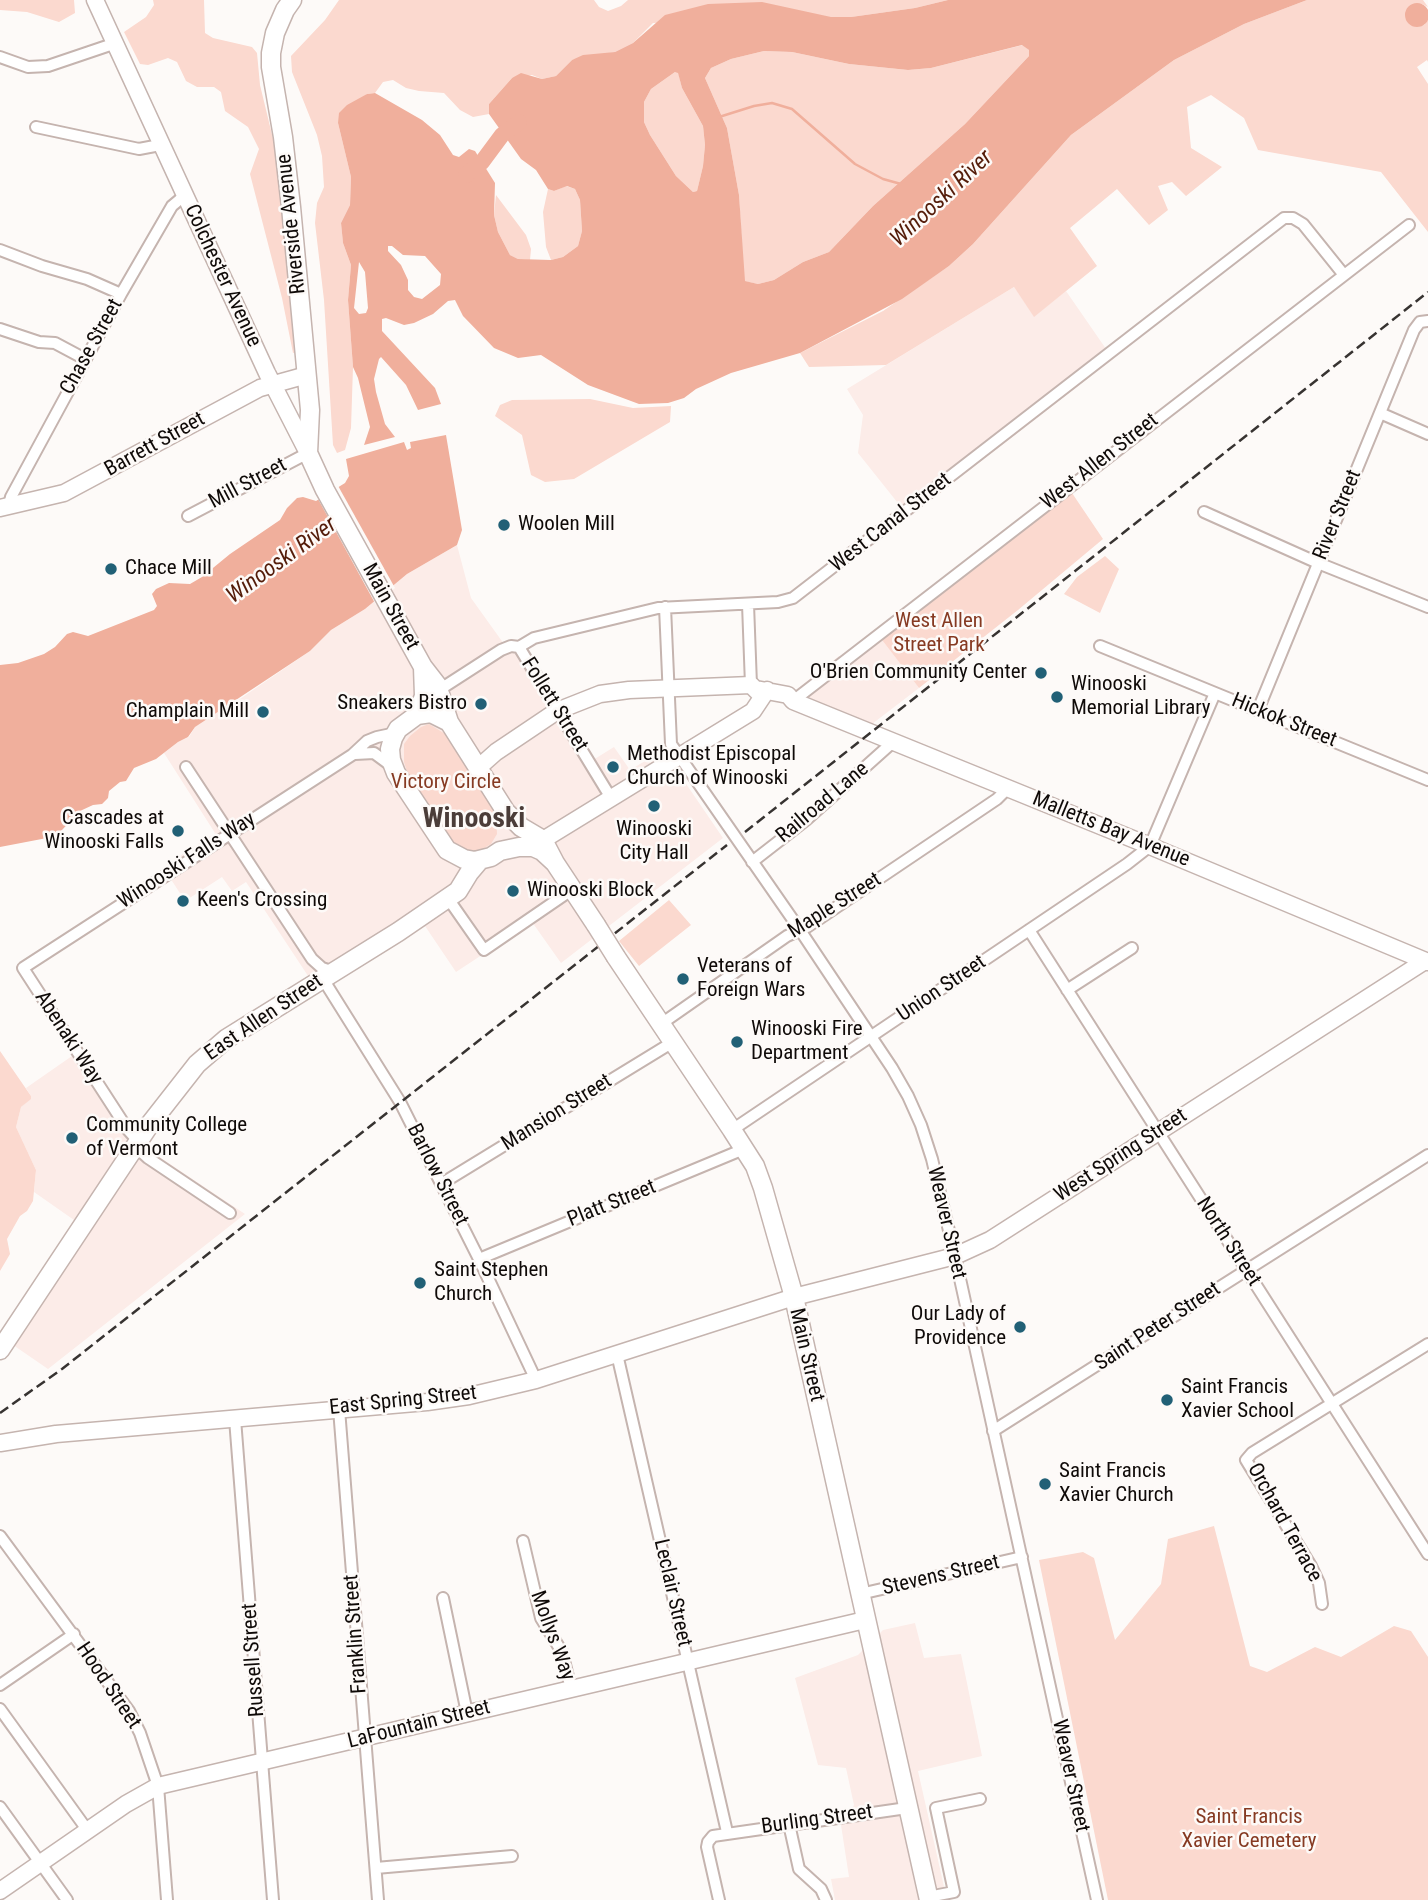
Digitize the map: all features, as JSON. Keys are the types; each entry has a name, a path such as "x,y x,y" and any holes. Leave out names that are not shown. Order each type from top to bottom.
{"main road":[{"name":"Riverside Avenue","path":"292,0 275,33 271,67 285,153 307,375 312,461"},
{"name":"Colchester Avenue","path":"312,461 358,548"},
{"name":"Main Street","path":"358,548 423,667 439,690 449,722 483,765 506,811 521,827 543,841 616,957 733,1130 764,1188 794,1297 929,1899"},
{"name":"Main Street","path":"417,715 424,696 423,667"},
{"path":"447,897 455,874 447,850 393,767 390,749 396,733 417,715 431,713 449,722"},
{"path":"500,851 509,827 506,811"},
{"name":"Main Street","path":"480,860 500,851 533,847 555,863"},
{"path":"447,850 464,859 480,860"},
{"name":"East Allen Street","path":"0,1350 137,1143 177,1086 208,1053 458,891 480,860"}],"street":[{"name":"Colchester Avenue","path":"95,0 113,44 272,383 312,461"},
{"path":"0,57 28,66 48,66 113,44"},
{"path":"36,127 139,149 160,145"},
{"name":"Chase Street","path":"5,507 121,294 172,206 184,196"},
{"name":"West Canal Street","path":"439,690 501,650 511,646 519,647 534,638 665,607 784,601 799,594 1284,218 1293,218 1303,224 1344,275"},
{"name":"West Allen Street","path":"793,701 1409,225"},
{"path":"0,250 87,279 121,294"},
{"name":"River Street","path":"1258,710 1414,330 1424,321"},
{"path":"0,329 39,342 55,343 85,359"},
{"name":"Barrett Street","path":"5,507 52,497 76,487 272,383 307,375"},
{"path":"1380,414 1428,434"},
{"name":"Mill Street","path":"188,516 312,461"},
{"path":"1204,512 1318,563 1428,607"},
{"path":"543,841 753,711 759,690 748,604"},
{"name":"Weaver Street","path":"665,607 671,744 871,1037 908,1096 921,1125 932,1159 955,1256 1097,1900"},
{"name":"Hickok Street","path":"1100,646 1428,780"},
{"name":"Follett Street","path":"519,647 611,799"},
{"name":"Malletts Bay Avenue","path":"483,765 496,752 557,711 600,694 668,688 759,690 785,702 793,701 1008,788 1426,961"},
{"path":"1150,846 1215,693"},
{"name":"Winooski Falls Way","path":"23,968 352,755 372,739 396,733"},
{"name":"Railroad Lane","path":"752,862 806,820 893,742"},
{"path":"352,755 374,753 393,767"},
{"path":"186,766 312,959 329,975"},
{"name":"Maple Street","path":"661,1024 997,799 1008,788"},
{"name":"Union Street","path":"733,1130 1150,846"},
{"path":"447,897 484,950 573,889"},
{"name":"North Street","path":"1029,930 1428,1553"},
{"path":"1067,990 1132,948"},
{"path":"306,990 312,959"},
{"name":"West Spring Street","path":"794,1297 955,1256 990,1240 1426,961"},
{"name":"Abenaki Way","path":"23,968 148,1158 230,1213"},
{"name":"Barlow Street","path":"329,975 385,1074 480,1259 536,1380"},
{"name":"Mansion Street","path":"441,1184 673,1042"},
{"name":"Platt Street","path":"480,1259 744,1149"},
{"name":"Saint Peter Street","path":"993,1431 1428,1155"},
{"name":"East Spring Street","path":"0,1443 56,1434 438,1401 536,1380 794,1297"},
{"path":"1332,1404 1428,1344"},
{"name":"Leclair Street","path":"617,1354 727,1832"},
{"name":"Orchard Terrace","path":"1322,1604 1311,1566 1246,1460 1252,1453 1332,1404"},
{"name":"Franklin Street","path":"339,1409 378,1900"},
{"name":"Russell Street","path":"235,1419 273,1900"},
{"name":"Hood Street","path":"0,1535 129,1711 140,1732 158,1786 167,1900"},
{"name":"Mollys Way","path":"523,1541 543,1622 562,1652 571,1689"},
{"name":"Stevens Street","path":"860,1594 1022,1557"},
{"path":"443,1598 467,1713"},
{"name":"LaFountain Street","path":"0,1891 127,1804 158,1786 866,1620"},
{"path":"0,1685 74,1634"},
{"path":"0,1709 88,1831"},
{"path":"929,1899 954,1892 936,1808 980,1799"},
{"path":"0,1807 66,1900"},
{"name":"Burling Street","path":"727,1832 907,1808"},
{"path":"789,1824 799,1869 821,1889 826,1900"},
{"path":"719,1900 707,1847 711,1838 727,1832"},
{"path":"376,1868 512,1856"}],"shaded area":[{"path":"1014,287 1034,316 1066,291 1113,359 909,517 858,453 863,415 847,389"},
{"path":"457,545 471,598 504,644 523,651 593,760 614,747 630,770 663,750 723,838 561,963 532,922 456,972 425,926 318,991 246,882 232,891 222,877 185,901 163,867 215,833 164,753 189,737 195,727 223,707 234,703 310,651 331,630 365,609 407,574"},
{"path":"882,640 919,688 859,734 792,693 839,656 847,667"},
{"path":"72,1056 114,1121 137,1118 159,1129 149,1145 152,1152 245,1214 48,1369 0,1336 0,1333 74,1220 34,1192 36,1170 16,1127 21,1107 31,1096 26,1088"},
{"path":"915,1623 924,1658 961,1654 982,1756 918,1771 947,1900 835,1900 831,1879 849,1877 841,1825 854,1805 846,1768 818,1765 795,1678 858,1655 883,1630"}],"green space":[{"path":"0,0 74,0 75,13 59,22 27,12 0,10"},
{"path":"153,0 204,0 205,33 213,38 252,47 257,53 260,85 275,147 297,352 293,353 282,298 250,174 259,149 248,127 225,111 221,92 214,87 197,87 186,81 177,62 168,58 148,65 140,64 124,32 146,17 154,5"},
{"path":"339,0 594,0 599,7 608,11 628,0 948,0 915,8 851,17 653,23 633,43 615,52 572,60 556,76 542,79 532,75 512,78 489,104 489,114 473,117 460,110 444,93 406,88 393,80 383,82 375,93 367,94 338,123 351,177 350,205 341,223 343,243 351,265 348,300 353,367 351,428 345,450 337,453 333,445 324,300 315,223 317,203 324,187 322,156 317,135 292,72 291,56 325,20"},
{"path":"1307,0 1423,0 1428,7 1422,4 1417,27 1428,20 1428,62 1427,60 1417,67 1428,84 1428,232 1381,172 1258,150 1244,118 1211,95 1187,107 1191,148 1222,167 1186,196 1172,182 1158,186 1168,210 1149,225 1117,189 1070,228 1097,266 1034,317 1014,287 886,365 809,367 800,353 883,311 949,266 973,244 1071,135 1174,60 1244,24"},
{"path":"1023,45 1029,50 1029,56 965,124 873,206 829,252 803,262 774,280 758,284 744,281 739,195 727,128 705,78 711,68 731,59 764,51 792,52 849,64 908,70 931,68"},
{"path":"678,72 682,88 703,126 703,166 697,191 693,192 676,176 644,122 644,102 651,89"},
{"path":"566,186 575,189 580,200 582,231 578,246 563,257 551,260 546,247 543,212 548,189 554,191"},
{"path":"496,195 526,235 531,249 530,260 510,255 498,232 494,215"},
{"path":"590,399 633,408 671,406 670,422 574,479 545,482 531,475 522,435 495,416 500,405 512,400"},
{"name":"West Allen Street Park","path":"1072,493 1103,539 919,688 882,640"},
{"path":"1105,556 1119,569 1100,613 1064,594 1077,577"},
{"name":"Victory Circle","path":"429,724 447,735 490,799 496,813 497,834 491,844 481,850 470,852 452,844 409,778 404,762 404,744 421,727"},
{"path":"669,900 691,925 639,966 619,941"},
{"path":"0,1051 31,1096 21,1107 16,1127 36,1170 33,1201 20,1216 7,1239 10,1254 0,1271"},
{"name":"Saint Francis Xavier Cemetery","path":"1214,1526 1250,1666 1267,1672 1315,1647 1341,1657 1394,1626 1411,1631 1428,1657 1428,1900 1108,1900 1039,1560 1083,1552 1094,1558 1115,1640 1161,1584 1168,1539"}],"water":[{"name":"Winooski River","path":"948,0 1307,0 1244,24 1174,60 1071,135 973,244 949,266 902,299 800,353 731,373 696,389 684,398 668,403 639,404 588,385 541,355 518,358 494,348 463,316 455,300 448,301 433,314 414,323 404,325 382,319 382,331 435,388 441,404 418,410 406,385 381,357 374,379 376,392 385,424 395,437 364,445 370,427 353,367 348,300 351,265 343,243 341,223 350,205 351,177 338,123 339,113 347,105 367,94 375,93 422,120 440,135 453,155 459,157 469,149 475,151 495,183 494,215 498,232 510,255 518,259 551,260 563,257 578,246 582,231 580,200 575,189 567,186 554,191 548,189 536,170 521,159 489,114 489,104 512,78 521,73 542,79 556,76 572,60 583,55 615,52 633,43 665,15 708,4 762,2 831,17 851,17 915,8","holes":["1022,45 1029,50 1029,56 965,124 873,206 829,252 803,262 774,280 758,284 745,281 739,195 727,128 705,78 711,68 731,59 764,51 792,52 849,64 908,70 931,68","675,72 678,73 682,88 703,126 705,145 697,191 693,192 676,176 644,122 644,102 651,89","388,246 392,246 403,255 425,256 441,274 440,285 422,299 414,297 408,290 408,280 401,265 388,251","359,262 365,272 368,308 366,313 359,314 354,308"]},
{"path":"1417,3 1428,10 1429,15 1422,26 1417,27 1406,20 1405,15 1412,4"},
{"name":"Winooski River","path":"446,435 462,530 457,545 407,574 365,609 331,630 310,651 195,727 188,737 156,759 134,768 126,781 120,782 109,791 108,798 102,804 80,811 62,830 47,838 0,847 0,665 18,663 44,654 67,634 73,632 88,636 154,610 157,606 152,594 156,589 169,583 190,584 280,520 297,498 316,501 345,483 349,476 346,459 404,442 407,450 411,448 410,442"}],"pier":[{"path":"337,484 395,588 376,605 317,497"}],"waterway":[{"path":"719,117 772,103 792,109 855,164 883,179 901,184"},
{"path":"466,175 482,162 502,135 519,122"}],"railway":[{"path":"745,832 1428,292"},
{"path":"0,1413 62,1369 727,845"}],"place":[{"name":"Woolen Mill","path":"504,525"},
{"name":"Chace Mill","path":"111,569"},
{"name":"O'Brien Community Center","path":"1041,673"},
{"name":"Winooski Memorial Library","path":"1057,697"},
{"name":"Sneakers Bistro","path":"481,704"},
{"name":"Champlain Mill","path":"263,712"},
{"name":"Methodist Episcopal Church of Winooski","path":"613,767"},
{"name":"Winooski City Hall","path":"654,806"},
{"name":"Cascades at Winooski Falls","path":"178,831"},
{"name":"Winooski Block","path":"513,891"},
{"name":"Keen's Crossing","path":"183,901"},
{"name":"Veterans of Foreign Wars","path":"683,979"},
{"name":"Winooski Fire Department","path":"737,1042"},
{"name":"Community College of Vermont","path":"72,1138"},
{"name":"Saint Stephen Church","path":"420,1283"},
{"name":"Our Lady of Providence","path":"1020,1327"},
{"name":"Saint Francis Xavier School","path":"1167,1400"},
{"name":"Saint Francis Xavier Church","path":"1045,1484"}],"district":[{"name":"Winooski","path":"474,820"}]}
